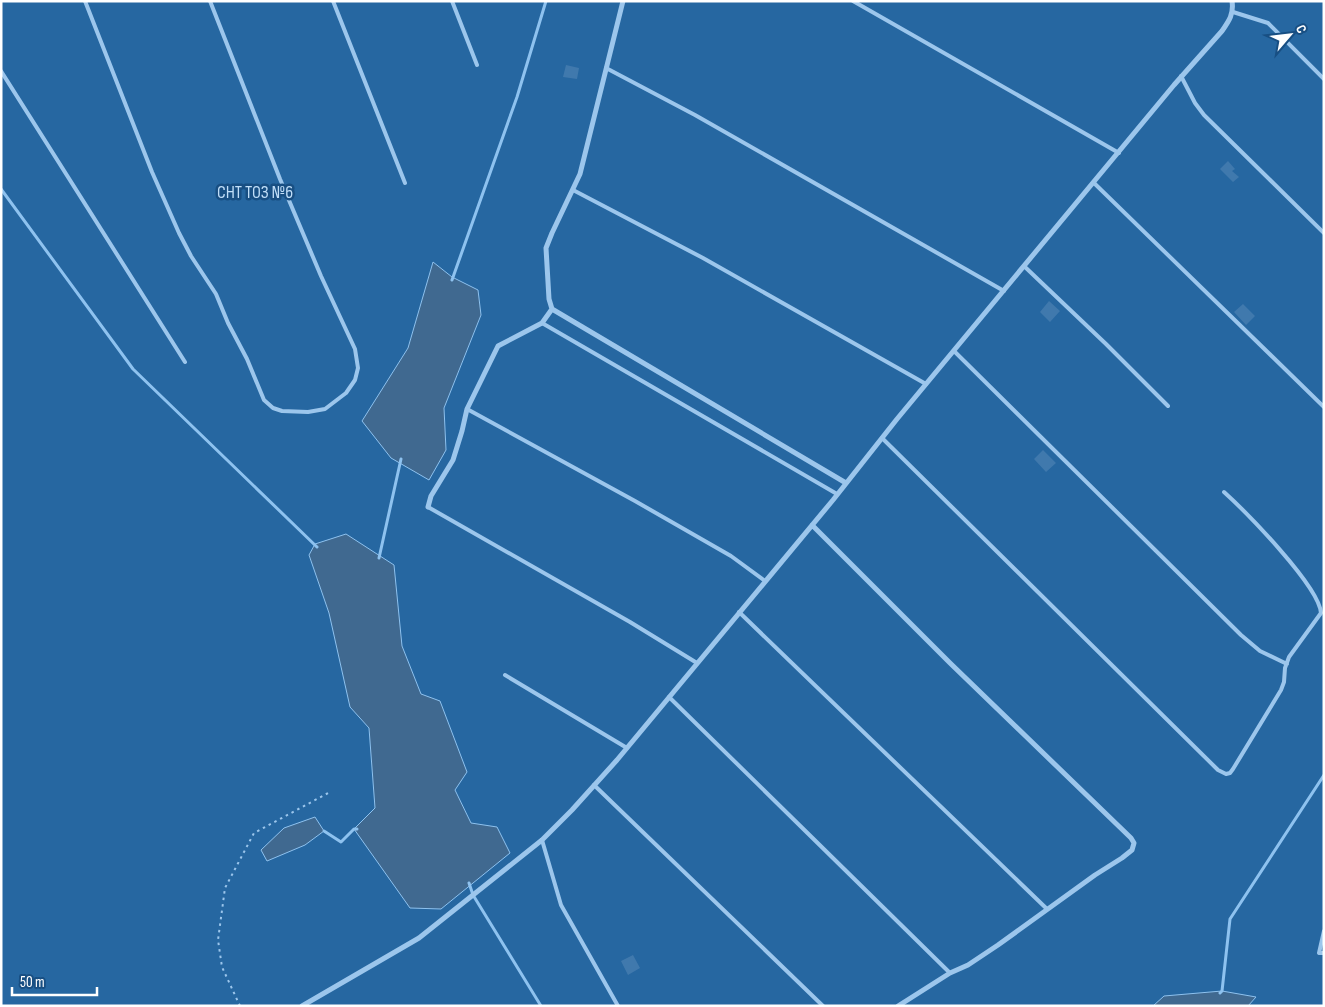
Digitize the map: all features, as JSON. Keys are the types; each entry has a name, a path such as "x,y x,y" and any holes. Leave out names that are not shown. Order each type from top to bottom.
{"street":[{"path":"428,507 431,496 453,460 467,409 498,346 542,323 552,309 547,275 546,248 580,174 623,1"},
{"path":"302,1006 419,938 542,840 594,785 627,748 812,525 1181,76 1222,31 1233,12 1232,1"},
{"path":"552,309 846,483"},
{"path":"812,525 1134,843 1132,850 983,955 968,965 950,973 898,1006"}],"lane":[{"path":"85,1 149,163 179,233 190,256 216,294 228,323 247,358 264,400 273,408 282,411 308,412 325,409 346,393 355,380 358,368 355,349 321,276 280,179 210,1"},
{"path":"333,1 405,183"},
{"path":"452,1 477,65"},
{"path":"853,1 1119,153"},
{"path":"1233,12 1268,24 1324,79"},
{"path":"606,68 695,115 1004,291"},
{"path":"1,71 185,362"},
{"path":"1181,76 1195,103 1204,115 1324,232"},
{"path":"1094,183 1324,408"},
{"path":"573,190 703,258 926,384"},
{"path":"1024,267 1106,344 1168,406"},
{"path":"542,323 837,494"},
{"path":"954,351 1250,644 1287,664"},
{"path":"467,409 731,556 765,581"},
{"path":"882,438 1222,773 1230,773 1264,716 1276,700 1284,682 1287,664 1296,646 1321,613 1320,607 1290,562 1224,492"},
{"path":"428,507 630,622 697,663"},
{"path":"739,612 1047,909"},
{"path":"505,675 627,748"},
{"path":"669,697 950,973"},
{"path":"594,785 823,1006"},
{"path":"542,840 561,905 618,1006"},
{"path":"1324,931 1319,953 1324,953"}],"path":[{"path":"240,1006 222,967 218,940 225,888 254,833 330,792"}],"green space":[{"name":"СНТ ТОЗ №6","path":"1,1 1324,1 1324,1006 1248,1006 1255,997 1164,996 1153,1006 1,1006","holes":["433,262 452,277 478,290 481,315 444,408 446,450 362,421 408,348","309,555 397,612 402,646 455,790 471,823 375,808 369,728"]}],"shaded area":[{"path":"433,262 452,277 478,290 481,315 444,408 446,450 429,480 391,458 362,421 408,348"},
{"path":"346,534 394,565 402,646 421,694 440,701 467,772 455,790 471,823 497,827 510,853 441,909 410,908 354,829 375,808 369,728 350,707 329,613 309,555 315,544"},
{"path":"315,817 324,831 305,845 267,861 261,850 284,828"},
{"path":"1222,991 1256,997 1248,1006 1153,1006 1164,996"}],"building":[{"path":"566,65 579,68 577,79 563,77"},
{"path":"1228,161 1235,169 1232,171 1239,177 1233,182 1220,169"},
{"path":"1049,301 1060,311 1050,322 1040,312"},
{"path":"1243,304 1255,316 1246,325 1234,312"},
{"path":"1043,450 1056,463 1046,472 1034,459"},
{"path":"633,955 640,968 628,975 621,961"}],"waterway":[{"path":"452,280 517,97 546,1"},
{"path":"1,189 133,369 317,547"},
{"path":"379,558 401,459"},
{"path":"1220,993 1222,991 1230,919 1324,775"},
{"path":"324,831 341,842 354,829 357,829"},
{"path":"469,883 473,895 541,1006"}]}
